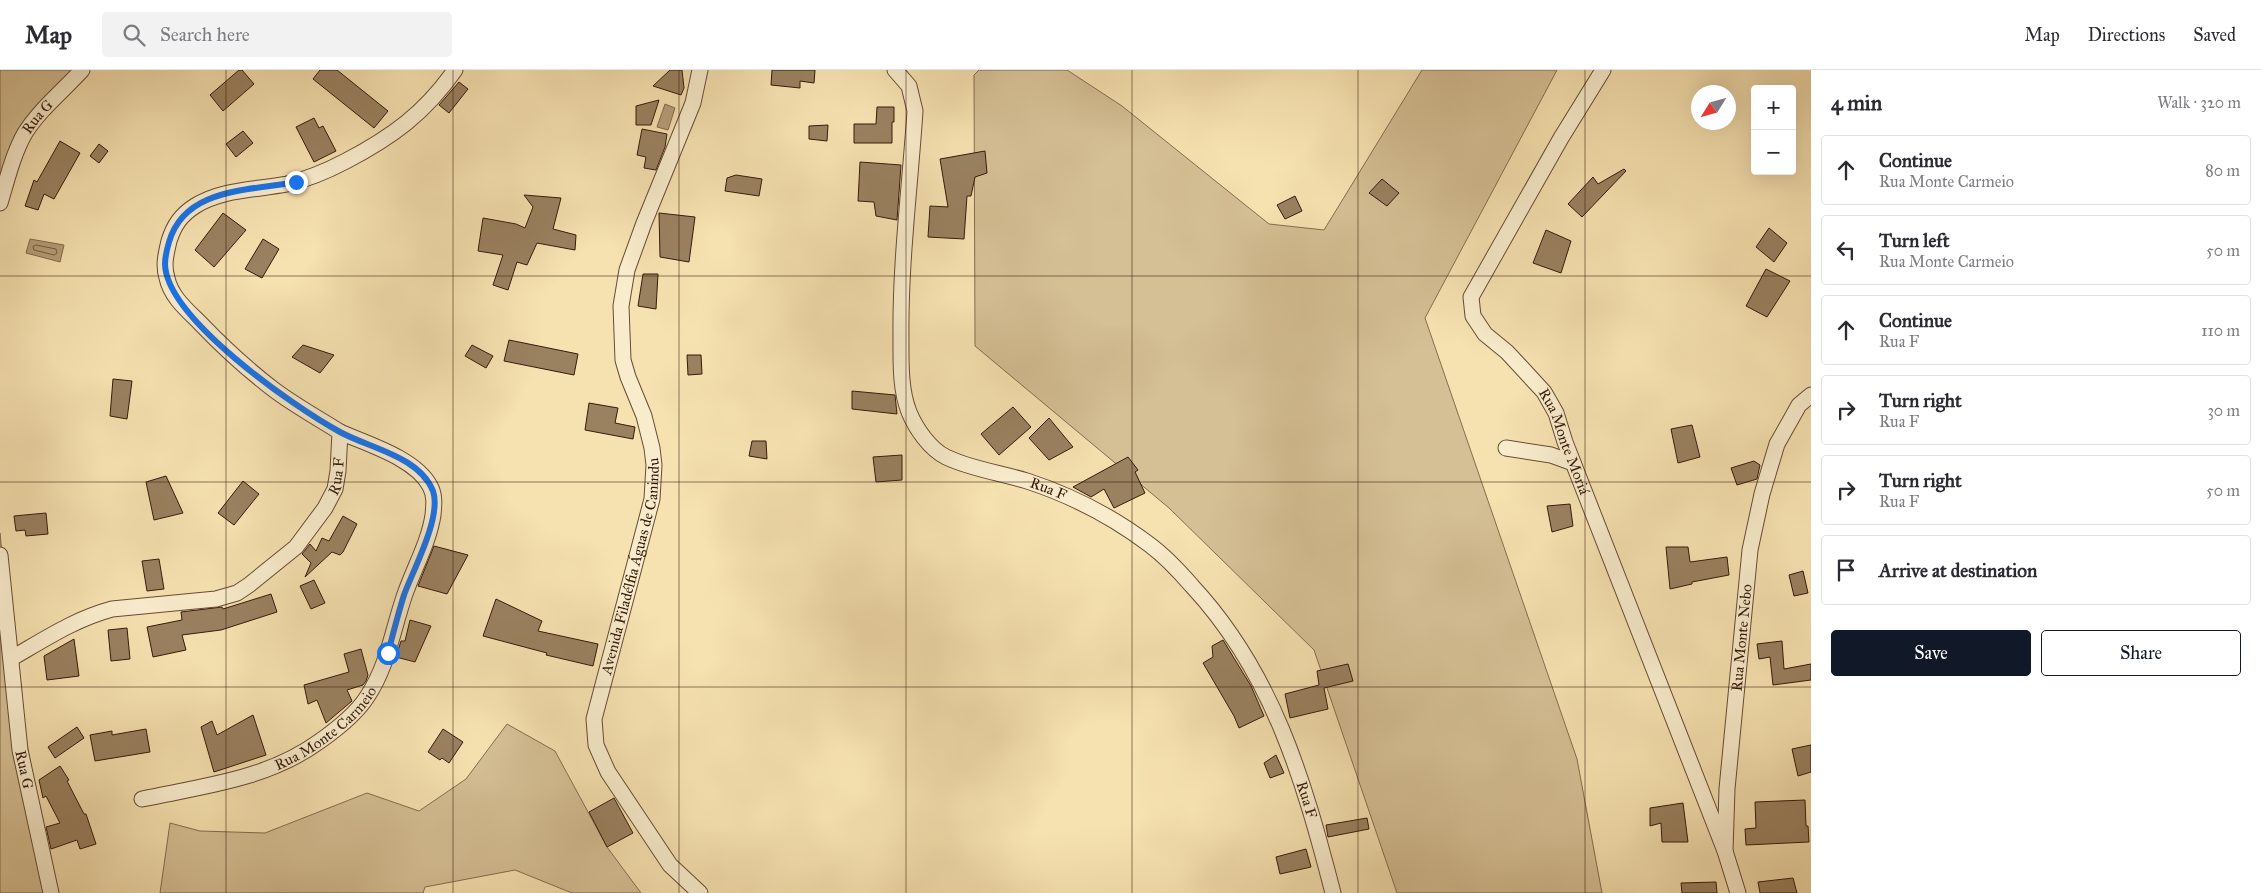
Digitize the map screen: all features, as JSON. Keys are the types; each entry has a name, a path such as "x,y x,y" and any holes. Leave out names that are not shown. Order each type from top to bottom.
{"street":[{"name":"Rua G","path":"0,203 14,157 25,134 49,103 82,70"},
{"path":"340,432 274,390 218,342 181,304 167,279 165,267 165,258 173,228 184,214 212,197 296,182 322,173 384,141 410,122 444,87 455,70"},
{"name":"Avenida Filadélfia Águas de Canindu","path":"700,70 693,103 644,222 627,270 621,306 623,360 649,432 654,465 652,500 594,719 596,745 608,772 670,865 700,893"},
{"name":"Rua F","path":"895,70 909,86 915,111 901,322 902,373 909,412 929,445 945,457 1031,483 1080,503 1122,525 1173,564 1210,604 1241,649 1280,721 1292,750 1333,893"},
{"name":"Rua Monte Moriá","path":"1603,70 1561,138 1471,297 1473,316 1485,334 1507,352 1544,392 1556,413 1573,463 1725,851"},
{"name":"Rua Monte Nebo","path":"1738,893 1725,851 1728,789 1752,540 1762,494 1777,444 1800,405 1811,395"},
{"name":"Rua F","path":"12,658 77,620 98,613 112,609 216,599 238,593 296,547 325,508 335,489 340,432"},
{"name":"Rua Monte Carmeio","path":"142,799 248,776 289,761 321,741 349,718 367,697 388,653 404,595 433,517 434,493 422,476 402,460 340,432"},
{"path":"1506,448 1550,455 1573,463"},
{"name":"Rua G","path":"0,555 20,750 51,893"}],"shaded area":[{"path":"0,70 82,70 37,117 0,194"},
{"path":"979,70 1067,70 1122,106 1269,224 1324,230 1422,70 1557,70 1425,318 1577,759 1602,893 1397,893 1314,650 1169,508 975,346 974,75"},
{"path":"0,533 12,658 53,893 0,893"},
{"path":"507,724 555,751 607,847 641,893 572,893 515,870 425,887 423,893 160,893 170,823 200,831 265,833 367,793 419,811 466,779"}],"water":[{"path":"665,104 675,108 668,130 657,127"},
{"path":"30,239 64,245 60,262 26,253"}],"building":[{"path":"239,70 242,70 254,84 223,111 210,95"},
{"path":"320,70 337,70 388,111 374,128 313,79"},
{"path":"670,70 682,70 684,88 681,95 653,86"},
{"path":"772,70 815,70 814,83 800,81 800,88 771,85"},
{"path":"459,82 468,89 449,113 439,105"},
{"path":"659,100 651,125 636,125 636,106"},
{"path":"877,107 894,107 892,143 854,143 854,124 876,124"},
{"path":"314,118 319,128 323,126 336,151 314,162 296,127"},
{"path":"828,125 827,141 809,139 809,126"},
{"path":"642,129 667,134 665,147 656,170 644,168 646,157 637,155"},
{"path":"243,131 253,143 236,157 226,144"},
{"path":"60,141 80,153 54,199 44,194 38,210 25,206 34,180 37,182"},
{"path":"99,144 108,151 99,163 90,156"},
{"path":"985,151 987,173 975,177 971,196 967,196 964,239 928,237 930,206 948,207 940,159"},
{"path":"860,162 901,165 897,220 876,216 874,202 858,201"},
{"path":"1624,169 1626,171 1582,217 1568,204 1593,177 1598,184"},
{"path":"736,175 762,179 759,196 725,191 727,178"},
{"path":"1382,179 1399,193 1387,206 1369,193"},
{"path":"524,195 561,198 553,229 576,235 575,250 537,243 527,265 517,262 508,290 493,285 503,255 478,251 483,218 516,224 525,228 533,207"},
{"path":"1295,196 1302,211 1285,219 1277,205"},
{"path":"223,213 246,230 214,267 195,250"},
{"path":"659,213 695,217 689,262 660,257"},
{"path":"1769,228 1787,243 1774,262 1756,247"},
{"path":"1546,230 1571,241 1561,273 1533,263"},
{"path":"263,239 279,249 262,278 245,269"},
{"path":"1766,269 1790,281 1767,317 1746,306"},
{"path":"643,274 658,274 656,309 638,306"},
{"path":"509,340 578,354 574,375 504,361"},
{"path":"303,345 334,355 320,373 292,357"},
{"path":"472,345 493,356 486,368 465,356"},
{"path":"687,355 701,355 702,374 688,375"},
{"path":"113,379 132,381 127,419 110,416"},
{"path":"852,391 895,395 897,414 852,409"},
{"path":"589,403 618,408 615,423 635,427 633,439 585,430"},
{"path":"1013,407 1031,427 999,455 981,434"},
{"path":"1049,418 1073,447 1049,460 1029,438"},
{"path":"1692,425 1700,457 1678,463 1671,429"},
{"path":"752,441 766,441 767,459 749,456"},
{"path":"902,455 902,480 876,482 873,457"},
{"path":"1128,457 1138,470 1135,472 1145,493 1114,508 1104,489 1091,497 1073,487"},
{"path":"1754,461 1760,465 1757,479 1737,485 1731,468"},
{"path":"166,476 183,513 154,520 146,482"},
{"path":"243,481 259,494 234,525 218,513"},
{"path":"1570,504 1573,526 1552,532 1547,506"},
{"path":"46,513 48,534 26,536 25,530 16,531 14,516"},
{"path":"343,516 357,524 343,552 340,555 332,552 305,577 311,563 302,554 310,544 316,551 322,538 329,541"},
{"path":"434,546 468,555 447,594 418,586"},
{"path":"1666,547 1688,547 1690,562 1727,557 1729,575 1692,582 1692,584 1670,589"},
{"path":"159,559 164,589 147,591 142,561"},
{"path":"1803,571 1808,593 1794,596 1789,575"},
{"path":"314,580 325,603 311,609 300,586"},
{"path":"271,594 277,612 221,630 182,635 186,650 153,657 147,627 182,620 181,612 222,607 223,609"},
{"path":"496,599 542,621 538,631 598,644 593,666 546,655 547,653 483,636"},
{"path":"410,620 431,626 415,662 396,657 401,641 405,641"},
{"path":"127,628 130,659 111,661 108,630"},
{"path":"74,639 79,676 47,680 44,656"},
{"path":"1223,640 1251,686 1264,716 1239,728 1203,663 1213,657 1212,646"},
{"path":"1782,641 1784,669 1811,664 1811,680 1773,685 1770,657 1759,659 1757,644"},
{"path":"361,649 368,675 366,681 363,685 347,690 352,701 326,723 317,700 308,704 304,685 349,672 344,654"},
{"path":"1348,664 1353,681 1324,688 1328,709 1290,718 1285,694 1319,685 1317,671"},
{"path":"253,715 266,755 214,772 201,727 212,721 217,735"},
{"path":"77,727 84,738 55,758 48,747"},
{"path":"146,729 150,752 95,761 90,735 112,731 112,735"},
{"path":"443,729 463,742 449,763 442,758 440,760 428,752"},
{"path":"1811,745 1811,772 1798,776 1792,749"},
{"path":"1276,755 1284,773 1270,778 1264,763"},
{"path":"60,766 69,780 67,781 84,814 86,814 96,844 80,849 77,840 51,849 46,827 60,823 46,796 43,798 39,780"},
{"path":"614,798 633,833 607,847 589,812"},
{"path":"1805,800 1809,842 1746,845 1745,829 1756,828 1755,802"},
{"path":"1683,803 1688,842 1662,842 1661,823 1650,826 1650,808"},
{"path":"1367,818 1369,829 1328,837 1326,825"},
{"path":"1306,849 1311,867 1280,874 1276,857"},
{"path":"1793,878 1797,893 1760,893 1758,882"},
{"path":"1716,882 1717,893 1682,893 1681,883"}],"route":[{"path":"296,182 212,197 184,214 173,228 168,245 165,258 167,279 181,304 218,342 274,390 340,432 402,460 414,468 429,484 434,493 433,517 404,595 388,653"}]}
